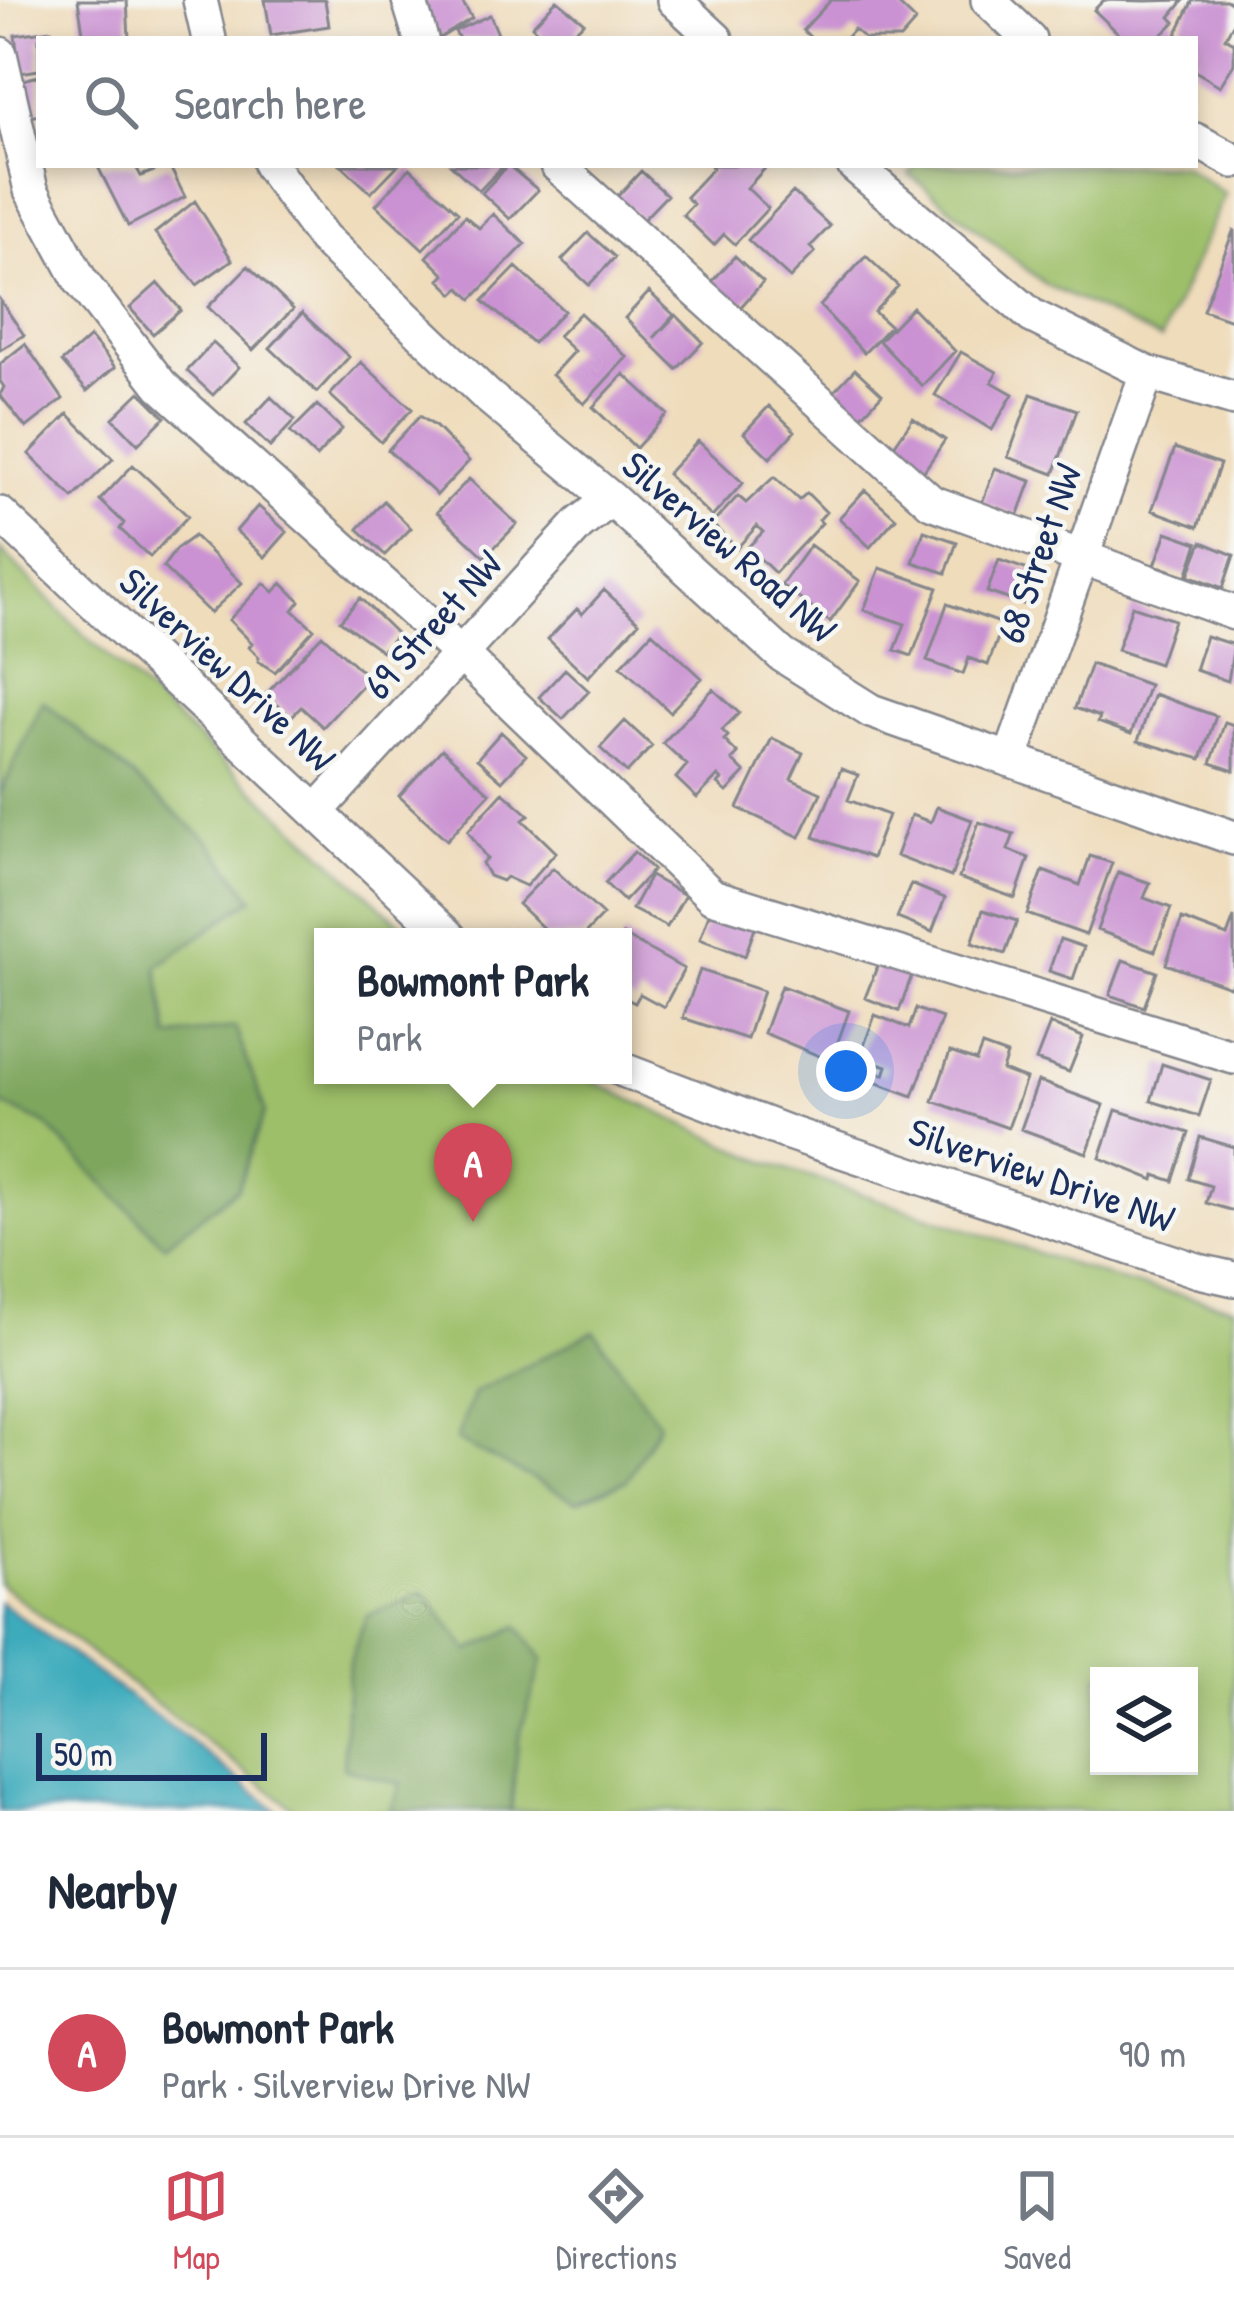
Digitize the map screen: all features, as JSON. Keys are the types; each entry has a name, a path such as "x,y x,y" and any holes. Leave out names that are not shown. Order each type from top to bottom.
{"street":[{"path":"200,0 208,36"},
{"path":"409,0 420,36"},
{"path":"674,0 713,36"},
{"path":"988,0 1025,36"},
{"path":"0,54 31,190 80,280 161,385 462,655 712,896 1234,1058"},
{"path":"1198,142 1234,161"},
{"name":"Silverview Road NW","path":"272,168 323,238 485,394 611,499 782,655 871,711 1234,838"},
{"path":"560,168 931,502 1234,613"},
{"path":"858,168 1032,316 1147,373 1234,399"},
{"name":"68 Street NW","path":"1010,760 1147,373"},
{"name":"69 Street NW","path":"318,810 579,524 611,499"},
{"name":"Silverview Drive NW","path":"0,514 440,928"},
{"name":"Silverview Drive NW","path":"632,1073 807,1139 1234,1279"}],"green space":[{"path":"915,168 1186,168 1225,194 1161,339 1046,285 909,174"},
{"path":"0,549 84,635 405,928 314,928 314,1084 598,1084 763,1161 1127,1283 1234,1307 1234,1811 297,1811 0,1584"},
{"path":"43,701 209,841 253,898 157,967 169,1037 235,1027 265,1111 238,1188 164,1245 45,1124 0,1103 0,794"},
{"path":"594,1331 659,1424 627,1480 577,1501 456,1440 474,1393"},
{"path":"424,1592 469,1651 518,1626 543,1659 518,1741 511,1811 390,1811 401,1785 343,1768 349,1664 366,1616"}],"water":[{"path":"0,1602 190,1741 277,1811 0,1811"}],"building":[{"path":"78,0 127,0 129,36 84,36"},
{"path":"265,0 325,0 329,26 271,35"},
{"path":"428,0 461,0 472,18 439,36 419,6"},
{"path":"557,0 584,22 576,30 583,36 542,36 532,26"},
{"path":"831,0 894,0 916,21 903,36 862,36 854,29 848,36 809,36 803,30"},
{"path":"1104,0 1184,0 1170,17 1175,22 1161,36 1116,36 1094,10"},
{"path":"1193,0 1226,0 1234,5 1234,22 1225,38 1234,43 1234,64 1220,86 1198,73 1198,36 1175,36"},
{"path":"490,15 499,36 458,36 455,31"},
{"path":"51,30 52,36 36,36 36,70 20,73 15,35"},
{"path":"36,77 36,116 30,117 22,80"},
{"path":"99,168 137,168 141,176 170,168 185,197 128,226"},
{"path":"344,168 395,168 371,193"},
{"path":"410,168 458,212 423,249 376,205"},
{"path":"454,168 501,168 479,191"},
{"path":"505,168 538,190 510,219 482,193"},
{"path":"713,168 765,168 747,188 768,208 735,244 724,234 714,245 683,215 693,204 686,197"},
{"path":"641,171 667,195 642,221 616,198"},
{"path":"793,192 830,226 810,247 815,252 790,278 748,240"},
{"path":"195,201 232,260 197,285 155,233"},
{"path":"493,214 525,244 472,299 460,288 454,294 440,280 445,275 427,257 465,216 479,228"},
{"path":"1234,229 1234,321 1203,310"},
{"path":"588,233 615,257 589,285 562,260"},
{"path":"735,256 763,282 737,311 709,285"},
{"path":"866,256 898,286 874,312 890,326 864,353 820,306"},
{"path":"248,266 293,309 253,350 208,307"},
{"path":"516,267 564,311 533,343 483,301"},
{"path":"158,283 181,310 153,334 130,308"},
{"path":"649,292 674,315 654,338 676,315 703,342 677,369 625,318"},
{"path":"0,300 24,335 0,350"},
{"path":"912,307 955,351 922,386 879,341"},
{"path":"302,313 349,357 317,392 270,348"},
{"path":"580,313 627,357 584,404 552,375 574,351 558,336"},
{"path":"90,337 115,367 87,391 62,362"},
{"path":"213,343 239,367 213,395 187,371"},
{"path":"25,344 63,399 26,428 0,395 4,387 0,364"},
{"path":"961,352 997,372 992,382 1013,394 992,430 935,395"},
{"path":"361,362 412,409 381,442 330,395"},
{"path":"855,369 882,394 857,421 830,396"},
{"path":"624,374 667,414 636,448 593,407"},
{"path":"140,392 165,417 138,444 113,418"},
{"path":"1031,394 1077,410 1054,474 1008,457"},
{"path":"271,397 295,420 270,447 246,424"},
{"path":"317,405 342,429 316,457 290,432"},
{"path":"769,406 795,431 770,458 744,433"},
{"path":"68,414 113,459 73,498 29,454"},
{"path":"420,416 469,461 437,495 388,450"},
{"path":"913,418 945,440 922,474 890,452"},
{"path":"698,441 743,483 712,517 667,474"},
{"path":"1175,448 1220,464 1198,527 1152,510"},
{"path":"133,465 188,516 150,557 120,529 124,523 100,500"},
{"path":"995,468 1031,481 1018,516 982,503"},
{"path":"774,477 799,500 807,493 826,512 819,520 822,523 775,573 748,547 763,532 757,526 737,548 712,524 738,496 746,503"},
{"path":"469,479 517,524 485,557 437,512"},
{"path":"865,490 896,518 870,547 839,518"},
{"path":"384,501 411,528 385,555 358,529"},
{"path":"258,506 287,532 265,557 236,531"},
{"path":"924,531 957,542 946,573 913,562"},
{"path":"1167,532 1198,543 1187,576 1155,565"},
{"path":"194,536 242,583 210,613 163,567"},
{"path":"1202,542 1234,555 1223,588 1189,575"},
{"path":"810,545 860,581 830,622 781,585"},
{"path":"999,560 1034,572 1023,604 987,592"},
{"path":"880,568 938,588 912,656 895,650 905,624 864,610"},
{"path":"264,583 274,592 282,583 300,601 293,610 314,629 275,672 258,661 249,647 252,643 229,620"},
{"path":"604,590 639,622 588,677 548,639"},
{"path":"360,598 397,634 382,651 340,621"},
{"path":"947,604 1003,624 988,665 969,658 963,674 927,661"},
{"path":"1132,606 1174,620 1159,664 1117,650"},
{"path":"652,632 702,678 670,712 621,666"},
{"path":"322,635 369,678 323,727 301,707 291,717 266,694"},
{"path":"1206,636 1234,645 1228,681 1195,670"},
{"path":"1091,664 1149,685 1131,734 1075,708"},
{"path":"565,669 589,691 563,719 539,697"},
{"path":"713,689 739,713 722,730 728,736 724,740 738,754 732,760 745,773 727,792 718,784 722,780 718,776 697,798 676,778 687,765 663,743"},
{"path":"1154,694 1216,716 1201,759 1138,741"},
{"path":"625,721 652,746 627,773 600,748"},
{"path":"1225,722 1234,725 1234,771 1211,763"},
{"path":"501,732 526,755 502,781 477,759"},
{"path":"772,738 803,753 791,779 821,793 800,837 738,808"},
{"path":"442,749 490,793 447,840 399,796"},
{"path":"841,769 858,775 848,800 888,815 872,858 814,837"},
{"path":"503,792 529,815 523,820 556,852 526,886 489,876 482,863 487,859 468,831"},
{"path":"937,807 972,820 951,877 896,856 911,815 931,822"},
{"path":"979,822 1014,834 1008,850 1029,858 1015,898 959,878"},
{"path":"634,852 653,870 624,901 605,883"},
{"path":"1090,856 1112,863 1086,935 1027,914 1043,871 1080,885"},
{"path":"553,868 603,915 591,928 543,928 518,904"},
{"path":"1118,872 1150,883 1144,898 1171,908 1155,951 1097,930"},
{"path":"650,876 685,895 667,927 632,909"},
{"path":"911,884 945,898 932,932 897,918"},
{"path":"713,903 758,919 745,956 700,939"},
{"path":"983,910 1017,921 1005,954 972,943"},
{"path":"1234,917 1230,987 1166,964 1182,919 1227,936"},
{"path":"1060,939 1084,947 1073,979 1049,971"},
{"path":"632,940 684,969 664,1007 640,994 635,1003"},
{"path":"1123,960 1157,972 1144,1007 1110,995"},
{"path":"879,962 912,975 899,1011 865,998"},
{"path":"700,970 763,991 747,1039 683,1018"},
{"path":"781,986 849,1011 831,1061 764,1033"},
{"path":"916,1009 942,1018 913,1096 866,1079 870,1070 884,1075 887,1066 860,1057 875,1015 909,1028"},
{"path":"1050,1024 1083,1037 1069,1072 1036,1060"},
{"path":"982,1046 1007,1055 1002,1070 1026,1079 1008,1128 933,1101 950,1052 976,1061"},
{"path":"1162,1064 1211,1080 1199,1116 1151,1101"},
{"path":"1038,1081 1104,1105 1087,1153 1021,1129"},
{"path":"1116,1110 1189,1133 1173,1181 1155,1175 1154,1180 1100,1158"},
{"path":"1200,1137 1234,1147 1234,1211 1206,1203 1211,1186 1188,1179"}],"place":[{"name":"Bowmont Park","path":"473,1222"}]}
